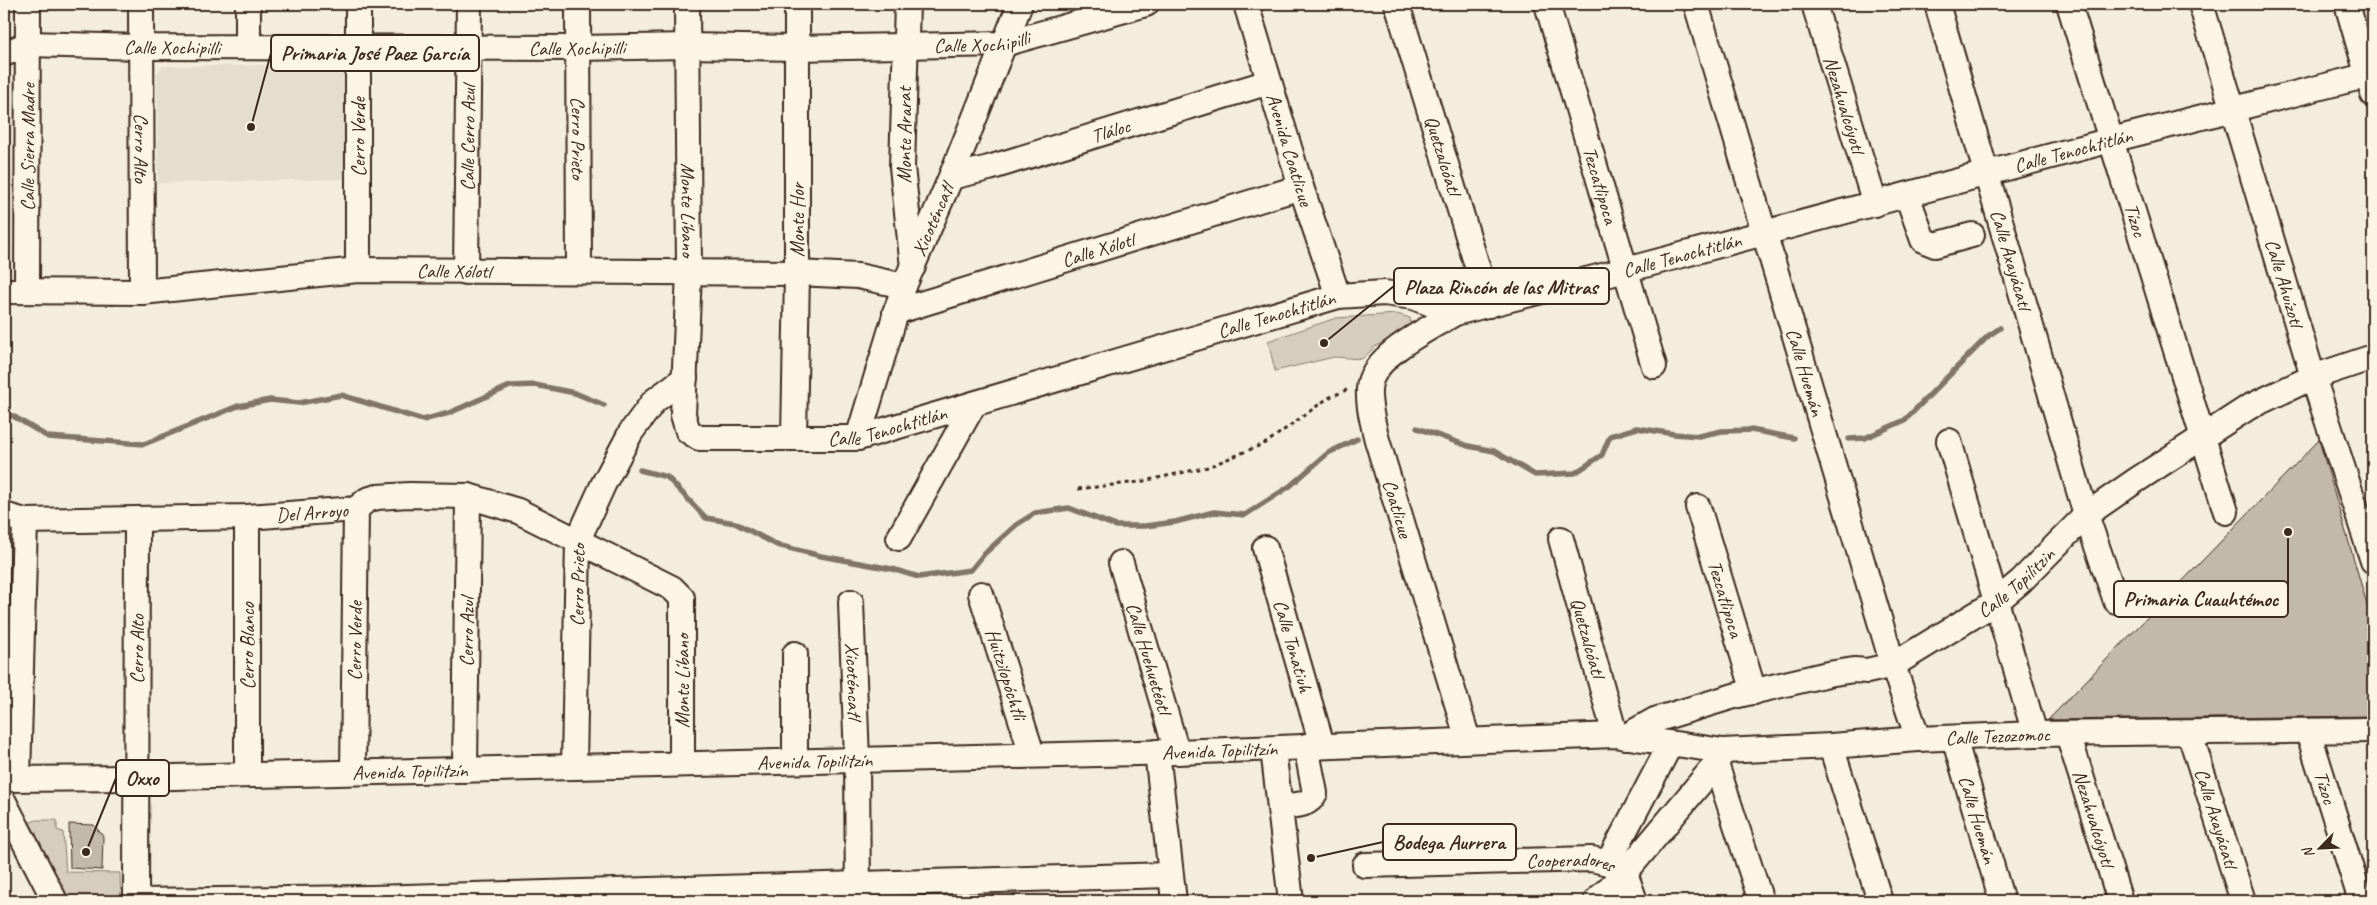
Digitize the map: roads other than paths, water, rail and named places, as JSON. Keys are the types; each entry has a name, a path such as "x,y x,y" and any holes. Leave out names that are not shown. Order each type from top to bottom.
{"street":[{"name":"Calle Sierra Madre","path":"15,291 28,44 28,4"},
{"name":"Cerro Alto","path":"141,4 142,292"},
{"path":"248,4 248,47"},
{"name":"Cerro Verde","path":"358,4 358,270"},
{"name":"Calle Cerro Azul","path":"466,272 468,4"},
{"name":"Cerro Prieto","path":"578,4 578,271"},
{"name":"Monte Líbano","path":"683,415 689,272 687,4"},
{"name":"Monte Hor","path":"794,437 797,273 797,4"},
{"name":"Monte Ararat","path":"906,4 907,46 902,125 902,166 908,276"},
{"name":"Xicoténcatl","path":"858,438 895,312 908,276 951,177 1020,4"},
{"name":"Calle Xochipilli","path":"4,54 28,44 141,47 468,48 688,46 797,48 1004,44 1146,4"},
{"name":"Avenida Coatlicue","path":"1246,4 1301,187 1338,296"},
{"name":"Quetzalcóatl","path":"1397,4 1489,305"},
{"name":"Tezcatlipoca","path":"1547,4 1654,366"},
{"name":"Calle Huemán","path":"1696,4 1894,665 1918,739"},
{"name":"Nezahualcóyotl","path":"1814,4 1875,204"},
{"name":"Calle Axayácatl","path":"1937,4 2086,515 2116,601"},
{"name":"Tízoc","path":"2069,4 2226,512"},
{"name":"Calle Ahuízotl","path":"2201,4 2313,376 2373,561"},
{"path":"2347,4 2371,81"},
{"name":"Calle Tenochtitlán","path":"683,415 688,431 699,438 858,438 1338,296 1384,293 1413,297 1455,313 1626,270 2111,140 2234,110 2371,81"},
{"name":"Tláloc","path":"951,177 989,168 1269,82"},
{"name":"Calle Xólotl","path":"895,312 1301,187"},
{"path":"1907,195 1923,240 1928,244 1934,245 1972,235"},
{"name":"Calle Xólotl","path":"15,291 142,292 358,270 797,273 908,276"},
{"name":"Coatlicue","path":"1455,313 1405,344 1378,367 1370,381 1370,404 1377,440 1468,740"},
{"name":"Calle Topilitzin","path":"1620,736 1672,714 1754,692 1828,674 1854,670 1867,671 1894,665 1996,602 2020,581 2086,515 2248,407 2313,376 2373,357"},
{"name":"Cerro Prieto","path":"574,767 578,540 603,484 631,432 654,401 685,378"},
{"path":"899,538 974,404"},
{"path":"1949,441 2035,734"},
{"name":"Del Arroyo","path":"14,518 137,519 247,517 356,509 367,500 378,497 409,495 468,496 518,511 672,588 682,598"},
{"name":"Cerro Azul","path":"465,770 468,496"},
{"name":"Tezcatlipoca","path":"1698,507 1754,692"},
{"name":"Cerro Verde","path":"353,772 356,509"},
{"name":"Cerro Blanco","path":"247,517 247,775"},
{"path":"11,778 14,518"},
{"name":"Cerro Alto","path":"136,901 137,519"},
{"name":"Quetzalcóatl","path":"1561,539 1620,736"},
{"name":"Calle Tonatiuh","path":"1265,548 1314,746 1315,793 1313,798 1304,804 1280,806"},
{"name":"Calle Huehuetéotl","path":"1121,563 1167,752 1170,875 1174,901"},
{"name":"Huitzilopóchtli","path":"981,594 1032,754"},
{"name":"Monte Líbano","path":"682,598 682,764"},
{"name":"Xicoténcatl","path":"851,602 857,760 858,893"},
{"path":"795,654 795,761"},
{"name":"Calle Tezozomoc","path":"1620,736 1670,744 1720,757 1918,739 2035,734 2190,734 2373,730"},
{"name":"Tízoc","path":"2308,731 2361,901"},
{"name":"Nezahualcóyotl","path":"2068,734 2120,901"},
{"name":"Calle Axayácatl","path":"2190,734 2243,901"},
{"name":"Avenida Topilitzín","path":"11,778 136,778 1167,752 1620,736"},
{"name":"Calle Huemán","path":"1954,738 2002,901"},
{"path":"1596,901 1616,868 1670,744"},
{"path":"1831,746 1880,901"},
{"path":"1273,749 1290,901"},
{"path":"1616,868 1720,757"},
{"path":"1720,757 1761,901"},
{"path":"4,802 55,901"},
{"name":"Cooperadores","path":"1365,864 1580,858 1616,868 1635,901"},
{"path":"136,901 371,900 858,893 1170,875"}],"waterway":[{"path":"1849,439 1865,438 1905,420 1988,336 2000,328"},
{"path":"4,414 13,416 48,437 144,444 238,406 270,400 299,403 341,395 423,420 449,413 510,386 535,385 575,393 604,405"},
{"path":"1417,428 1468,446 1494,451 1535,475 1575,473 1602,455 1610,436 1637,428 1699,436 1722,431 1751,430 1794,438"},
{"path":"640,470 667,477 706,518 735,523 777,545 821,556 892,569 919,577 971,570 984,554 1016,525 1035,513 1069,508 1116,526 1145,526 1175,522 1214,512 1245,515 1290,486 1328,453 1357,439"}],"place":[{"name":"Primaria José Paez García","path":"251,127"},
{"name":"Plaza Rincón de las Mitras","path":"1324,343"},
{"name":"Primaria Cuauhtémoc","path":"2288,532"},
{"name":"Oxxo","path":"86,852"},
{"name":"Bodega Aurrera","path":"1311,858"}]}
